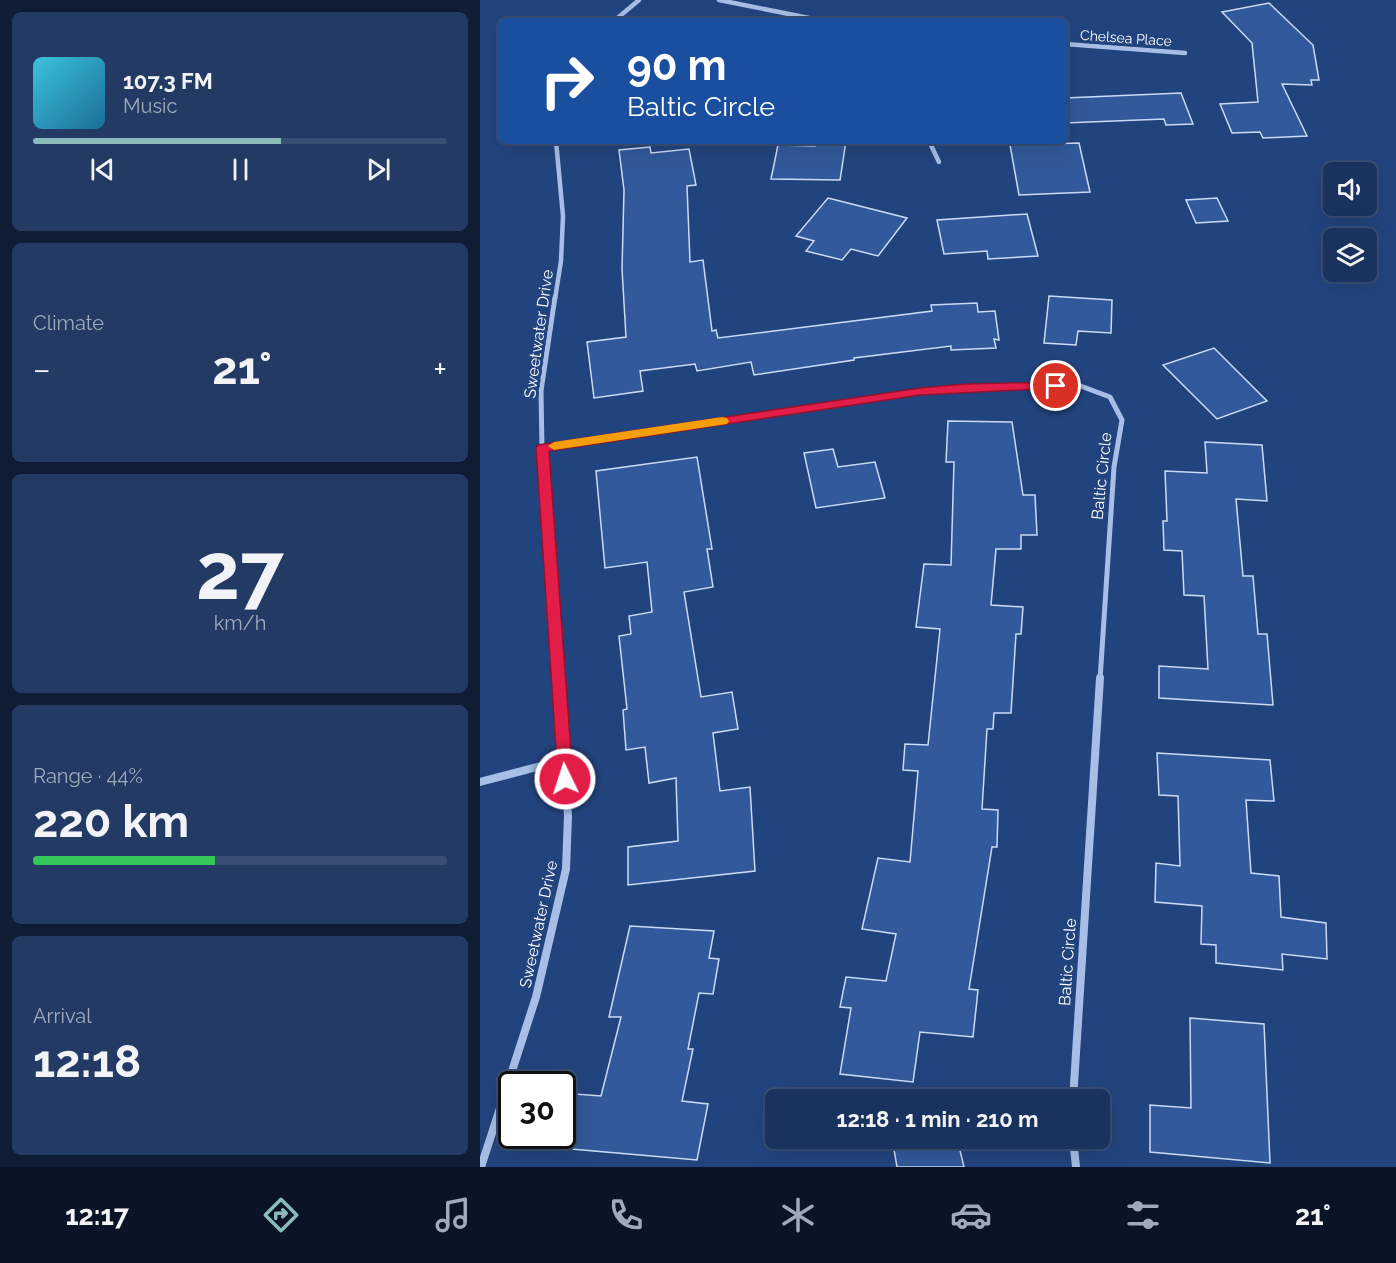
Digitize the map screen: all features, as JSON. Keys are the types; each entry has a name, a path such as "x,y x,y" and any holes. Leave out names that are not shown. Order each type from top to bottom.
{"street":[{"path":"618,18 639,0"},
{"path":"719,0 809,18"},
{"name":"Chelsea Place","path":"1068,44 1185,53"},
{"name":"Sweetwater Drive","path":"481,1167 536,997 566,869 568,816 542,448 541,391 561,261 563,228 556,144"},
{"path":"930,144 939,162"},
{"name":"Baltic Circle","path":"542,448 932,390 1078,385 1110,397 1122,420 1114,467 1074,1089"},
{"path":"480,782 564,760"},
{"path":"1074,1149 1076,1167"}],"building":[{"path":"1269,3 1313,45 1319,80 1311,80 1312,85 1282,84 1307,136 1263,138 1260,132 1232,133 1220,104 1258,102 1252,43 1222,12"},
{"path":"1181,93 1193,124 1166,125 1164,119 1068,123 1068,98"},
{"path":"1079,143 1090,192 1019,195 1010,145"},
{"path":"815,144 846,144 840,180 771,179 778,145 815,146"},
{"path":"650,147 651,153 689,149 696,185 687,186 690,262 703,260 712,331 716,330 718,338 932,311 931,305 977,303 978,312 995,311 999,340 994,339 996,348 951,350 951,346 854,358 854,360 754,375 751,362 697,371 695,364 640,371 643,391 594,398 587,342 626,337 622,269 624,190 619,150"},
{"path":"828,198 907,218 878,256 851,249 842,260 806,251 814,241 796,236"},
{"path":"1217,198 1228,221 1196,223 1186,200"},
{"path":"1027,214 1038,256 988,259 987,251 944,254 937,220"},
{"path":"1049,296 1112,300 1111,333 1078,331 1076,345 1044,343"},
{"path":"1214,348 1267,401 1217,419 1163,365"},
{"path":"948,421 1012,422 1023,495 1035,495 1037,535 1021,535 1021,549 996,549 991,605 1023,607 1021,634 1016,634 1011,713 994,713 993,729 987,729 982,809 998,810 997,847 992,847 969,989 978,990 973,1037 920,1032 913,1082 840,1074 851,1008 840,1007 846,977 886,981 896,934 862,929 878,858 910,862 918,771 903,770 905,744 928,745 940,629 916,627 924,564 951,565 954,462 946,462"},
{"path":"1205,442 1262,445 1267,501 1236,499 1243,576 1253,576 1258,634 1267,634 1273,705 1159,698 1159,666 1208,669 1204,596 1184,595 1182,551 1164,550 1163,521 1167,521 1165,471 1207,473"},
{"path":"833,449 838,467 875,462 885,498 816,508 804,453"},
{"path":"697,457 712,549 707,549 713,587 684,592 701,697 732,692 738,729 713,733 720,791 750,787 755,871 628,885 628,847 678,841 676,778 649,783 645,747 626,750 623,710 627,709 619,636 631,634 629,616 652,612 647,562 605,568 596,471"},
{"path":"1157,753 1270,760 1274,801 1246,800 1251,873 1279,876 1281,917 1326,923 1327,959 1282,954 1283,970 1216,963 1216,945 1201,944 1202,906 1155,902 1156,863 1180,866 1178,796 1159,795"},
{"path":"630,926 714,931 709,958 719,959 713,994 699,993 688,1049 693,1049 682,1101 708,1104 697,1160 571,1149 576,1149 576,1094 601,1096 621,1017 609,1017"},
{"path":"1190,1018 1264,1024 1270,1163 1150,1152 1150,1105 1191,1108"},
{"path":"894,1149 960,1149 964,1167 897,1167"}],"slow traffic":[{"path":"554,446 722,421"}],"route":[{"path":"565,779 542,448 920,392 965,388 1056,386"}]}
